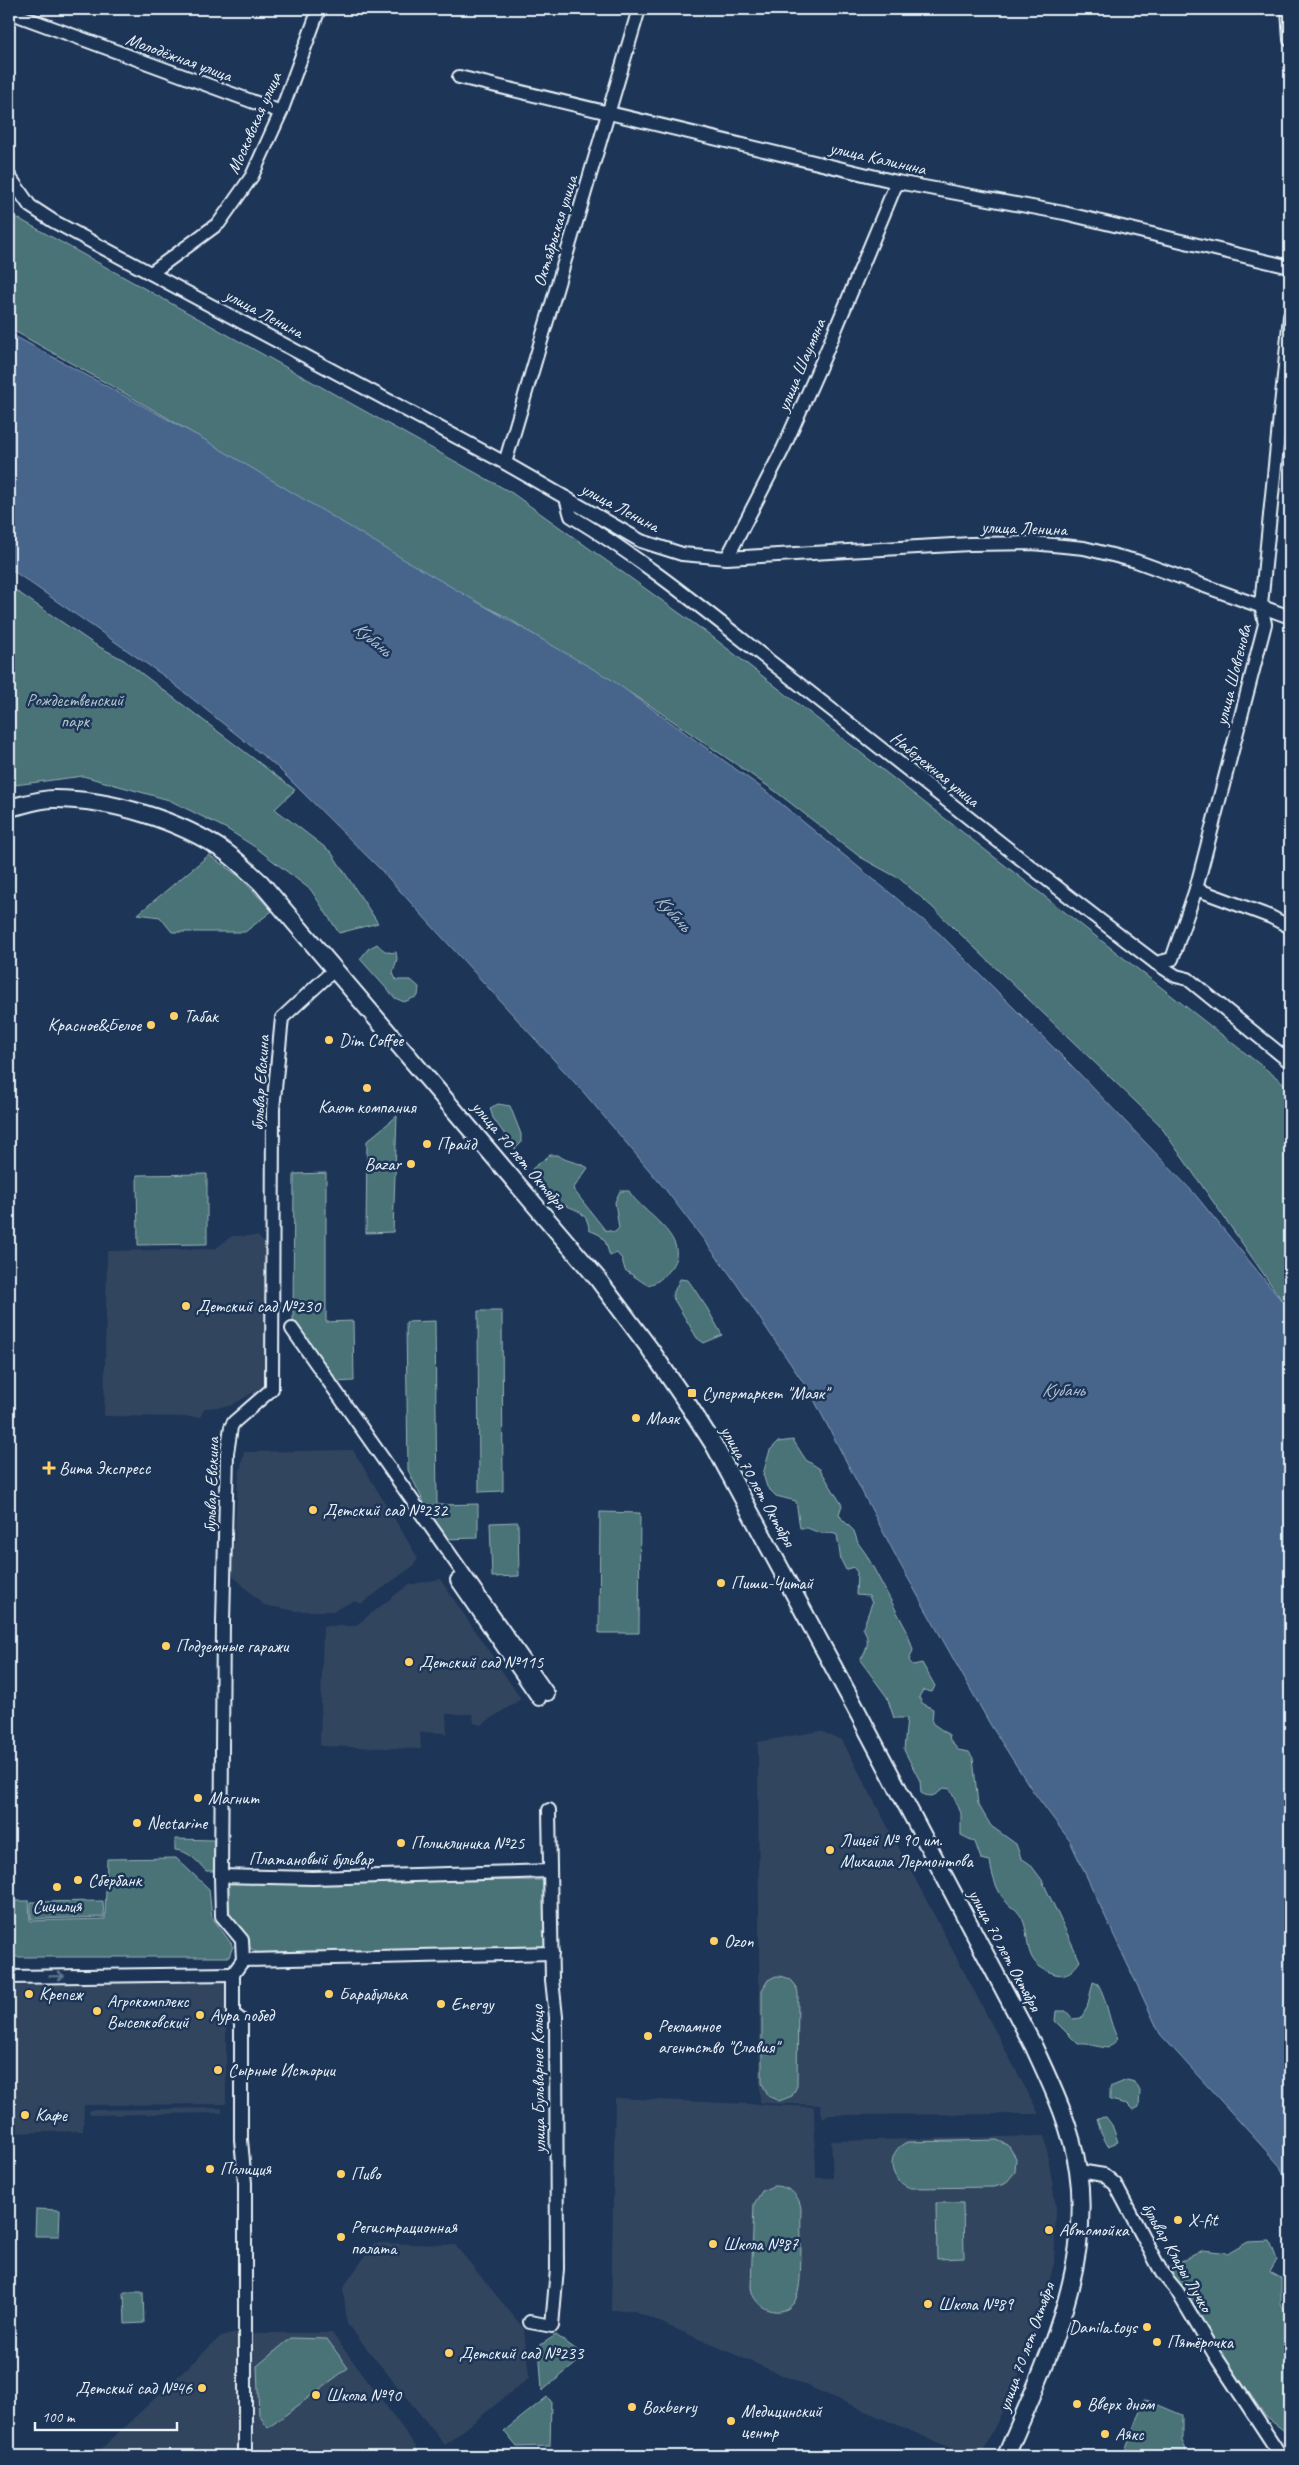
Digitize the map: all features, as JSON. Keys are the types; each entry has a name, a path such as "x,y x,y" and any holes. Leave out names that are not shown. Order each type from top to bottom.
{"main road":[{"name":"улица 70 лет Октября","path":"9,808 52,799 88,802 134,810 164,820 210,842 227,853 261,883 597,1278 650,1349 714,1445 1033,2045 1066,2119 1078,2171 1079,2214 1077,2254 1069,2295 1046,2362 1006,2456"}],"street":[{"name":"Московская улица","path":"151,273 219,223 252,176 281,112 319,9"},
{"name":"Октябрьская улица","path":"505,463 639,9"},
{"path":"1288,9 1290,40"},
{"name":"Молодёжная улица","path":"9,12 281,112"},
{"name":"улица Калинина","path":"459,77 897,182 1064,213 1290,267"},
{"name":"улица Ленина","path":"9,176 30,206 505,463 641,541 682,554 727,558 970,544 1040,544 1084,548 1136,560 1290,617"},
{"name":"улица Шаумяна","path":"727,558 787,441 897,182"},
{"name":"улица Шовгенова","path":"1172,959 1196,889 1265,624 1260,605 1290,316"},
{"name":"Набережная улица","path":"566,498 572,516 602,534 674,586 1030,868 1156,963 1176,976 1188,979 1290,1062"},
{"path":"1196,889 1270,917 1290,927"},
{"path":"1156,963 1172,959 1188,979"},
{"name":"бульвар Евскина","path":"242,1960 242,1940 222,1916 223,1622 227,1453 231,1427 234,1422 272,1389 273,1109 282,1018 335,969"},
{"path":"292,1329 344,1402 544,1697"},
{"name":"улица Бульварное Кольцо","path":"530,2322 552,2326 557,2269 556,2017 552,1980 549,1810"},
{"name":"Платановый бульвар","path":"222,1876 313,1878 550,1870"},
{"path":"245,2456 245,2183 241,2140 241,2020 233,2014 234,1974 242,1960 552,1953"},
{"path":"9,1977 234,1974"},
{"name":"бульвар Клары Лучко","path":"1078,2171 1104,2175 1115,2184 1162,2273 1177,2291 1218,2360 1281,2456"}],"shaded area":[{"name":"Детский сад №230","path":"232,1236 257,1236 268,1246 266,1385 230,1406 205,1408 200,1417 104,1416 107,1251 215,1249"},
{"name":"Детский сад №232","path":"353,1450 418,1558 413,1566 361,1604 354,1601 333,1611 296,1611 264,1605 232,1575 238,1481 244,1452"},
{"name":"Детский сад №115","path":"440,1579 521,1699 481,1725 474,1723 473,1714 446,1714 447,1733 420,1732 421,1749 320,1746 323,1626 355,1626 408,1585"},
{"name":"Лицей № 90 им. Михаила Лермонтова","path":"820,1731 842,1740 1039,2114 829,2115 823,2119 820,2105 760,2103 758,1742"},
{"path":"226,1980 226,2104 84,2105 83,2131 9,2133 9,1986"},
{"path":"615,2098 814,2107 816,2178 833,2178 831,2141 1045,2136 1056,2208 1054,2263 1033,2346 981,2456 969,2456 632,2310 611,2310"},
{"path":"222,2108 222,2113 90,2115 89,2110"},
{"name":"Детский сад №233","path":"374,2243 455,2245 524,2329 529,2378 445,2445 347,2324 343,2288"},
{"name":"Детский сад №46","path":"237,2333 241,2443 236,2456 102,2456 102,2448 221,2336"},
{"name":"Школа №90","path":"253,2333 332,2333 423,2456 254,2456"}],"green space":[{"path":"9,209 14,216 512,493 710,635 1290,1088 1290,1312 1159,1124 931,906 900,879 860,857 775,791 642,700 557,650 508,618 421,573 166,417 9,328"},
{"name":"Рождественский парк","path":"9,586 94,644 124,660 295,790 275,809 331,852 378,923 339,933 311,890 255,847 227,829 169,800 83,776 15,785 9,774"},
{"path":"209,855 240,877 272,911 245,932 172,932 160,917 138,914"},
{"path":"377,944 385,951 396,952 397,959 393,973 396,980 411,980 419,987 418,996 404,1002 395,998 360,959 368,949"},
{"path":"498,1104 510,1106 521,1134 521,1143 515,1149 493,1118 490,1108"},
{"path":"397,1116 393,1232 366,1233 367,1141"},
{"path":"550,1155 558,1155 588,1168 573,1189 605,1230 615,1232 619,1228 615,1202 620,1191 629,1191 664,1227 676,1248 676,1259 662,1278 647,1285 625,1270 622,1259 617,1253 610,1256 605,1241 600,1235 589,1230 588,1223 582,1214 555,1201 544,1191 535,1178 532,1169"},
{"path":"326,1173 326,1322 353,1321 354,1381 335,1382 293,1320 294,1174"},
{"path":"207,1174 207,1244 138,1245 137,1175"},
{"path":"680,1279 688,1280 722,1335 704,1343 697,1338 672,1296"},
{"path":"478,1311 502,1311 503,1491 479,1492"},
{"path":"435,1321 437,1505 478,1504 478,1538 442,1539 408,1470 406,1322"},
{"path":"793,1440 806,1460 820,1469 842,1505 839,1514 854,1531 858,1543 866,1554 907,1631 913,1650 909,1661 913,1665 922,1663 935,1686 932,1692 923,1690 919,1697 922,1703 933,1709 932,1723 949,1735 950,1740 958,1750 969,1752 973,1758 978,1804 991,1826 1016,1844 1021,1858 1030,1864 1042,1880 1080,1961 1070,1972 1059,1975 1055,1974 1043,1969 1035,1962 1030,1954 1022,1919 1017,1910 1006,1902 999,1892 992,1874 990,1861 981,1859 975,1842 961,1835 961,1813 950,1789 944,1788 931,1796 921,1793 920,1781 904,1750 907,1718 894,1718 887,1697 860,1660 865,1652 867,1640 863,1628 872,1603 869,1596 856,1595 857,1572 853,1567 846,1570 841,1560 837,1535 800,1528 796,1501 776,1496 767,1487 763,1474 770,1450 778,1442"},
{"path":"600,1512 640,1513 639,1633 599,1633"},
{"path":"518,1522 519,1576 492,1577 490,1523"},
{"path":"175,1839 214,1840 214,1871 206,1871 189,1854 175,1850"},
{"path":"176,1858 209,1889 212,1917 233,1946 229,1957 9,1957 9,1901 29,1901 30,1921 105,1919 107,1859"},
{"path":"544,1880 546,1948 260,1954 250,1948 248,1941 230,1915 227,1883"},
{"path":"103,1901 104,1917 31,1919 31,1902"},
{"path":"776,1976 791,1980 798,1993 797,2086 792,2096 779,2101 768,2096 762,2083 762,1990 768,1980"},
{"path":"1093,1982 1098,1984 1118,2039 1108,2048 1078,2044 1055,2021 1056,2011 1066,2011 1073,2019 1081,2018 1087,2008"},
{"path":"1127,2080 1135,2082 1140,2091 1139,2107 1133,2110 1127,2104 1110,2100 1110,2087"},
{"path":"1106,2117 1112,2125 1118,2142 1108,2146 1101,2133 1097,2118"},
{"path":"997,2140 1008,2145 1016,2158 1015,2172 1005,2184 994,2187 911,2188 898,2179 892,2166 895,2152 907,2142"},
{"path":"773,2186 788,2189 796,2195 801,2210 799,2288 793,2304 787,2309 779,2311 764,2308 758,2303 753,2296 751,2287 754,2204 762,2191"},
{"path":"936,2203 963,2203 964,2258 937,2259"},
{"path":"36,2209 60,2210 59,2236 35,2236"},
{"path":"1270,2241 1277,2260 1270,2272 1281,2278 1281,2304 1290,2318 1290,2432 1287,2433 1266,2417 1188,2305 1167,2269 1203,2250 1229,2253 1248,2242"},
{"path":"124,2292 143,2292 144,2323 125,2324"},
{"path":"556,2335 585,2356 542,2391 539,2346"},
{"path":"291,2338 327,2339 348,2368 268,2428 259,2415 257,2366"},
{"path":"547,2397 551,2401 550,2446 517,2447 504,2431"},
{"path":"1144,2399 1182,2415 1182,2441 1189,2456 1123,2456"}],"water":[{"name":"Кубань","path":"9,333 200,437 405,560 612,680 762,788 939,933 1072,1066 1193,1192 1290,1311 1290,2192 1280,2166 1160,2034 1070,1841 1032,1790 990,1724 900,1564 811,1394 729,1273 665,1189 585,1094 380,869 277,767 164,676 9,568"}],"place":[{"name":"Табак","path":"174,1016"},
{"name":"Красное&Белое","path":"151,1025"},
{"name":"Dim Coffee","path":"329,1040"},
{"name":"Кают компания","path":"367,1088"},
{"name":"Прайд","path":"427,1144"},
{"name":"Bazar","path":"411,1164"},
{"name":"Детский сад №230","path":"186,1306"},
{"name":"Супермаркет \"Маяк\"","path":"692,1393"},
{"name":"Маяк","path":"636,1418"},
{"name":"Вита Экспресс","path":"49,1468"},
{"name":"Детский сад №232","path":"313,1510"},
{"name":"Пиши-Читай","path":"721,1583"},
{"name":"Подземные гаражи","path":"166,1646"},
{"name":"Детский сад №115","path":"409,1662"},
{"name":"Магнит","path":"198,1798"},
{"name":"Nectarine","path":"137,1823"},
{"name":"Поликлиника №25","path":"401,1843"},
{"name":"Лицей № 90 им. Михаила Лермонтова","path":"830,1850"},
{"name":"Сбербанк","path":"78,1880"},
{"name":"Сицилия","path":"57,1887"},
{"name":"Ozon","path":"714,1941"},
{"name":"Крепеж","path":"29,1994"},
{"name":"Барабулька","path":"329,1994"},
{"name":"Energy","path":"441,2004"},
{"name":"Агрокомплекс Выселковский","path":"97,2011"},
{"name":"Аура побед","path":"200,2015"},
{"name":"Рекламное агентство \"Славия\"","path":"648,2036"},
{"name":"Сырные Истории","path":"218,2070"},
{"name":"Кафе","path":"25,2115"},
{"name":"Полиция","path":"210,2169"},
{"name":"Пиво","path":"341,2174"},
{"name":"X-fit","path":"1178,2220"},
{"name":"Автомойка","path":"1049,2230"},
{"name":"Регистрационная палата","path":"341,2237"},
{"name":"Школа №87","path":"713,2244"},
{"name":"Школа №89","path":"928,2304"},
{"name":"Danila.toys","path":"1147,2327"},
{"name":"Пятёрочка","path":"1157,2342"},
{"name":"Детский сад №233","path":"449,2353"},
{"name":"Детский сад №46","path":"202,2388"},
{"name":"Школа №90","path":"316,2395"},
{"name":"Вверх дном","path":"1077,2404"},
{"name":"Boxberry","path":"632,2407"},
{"name":"Медицинский центр","path":"731,2421"},
{"name":"Аякс","path":"1105,2434"}]}
